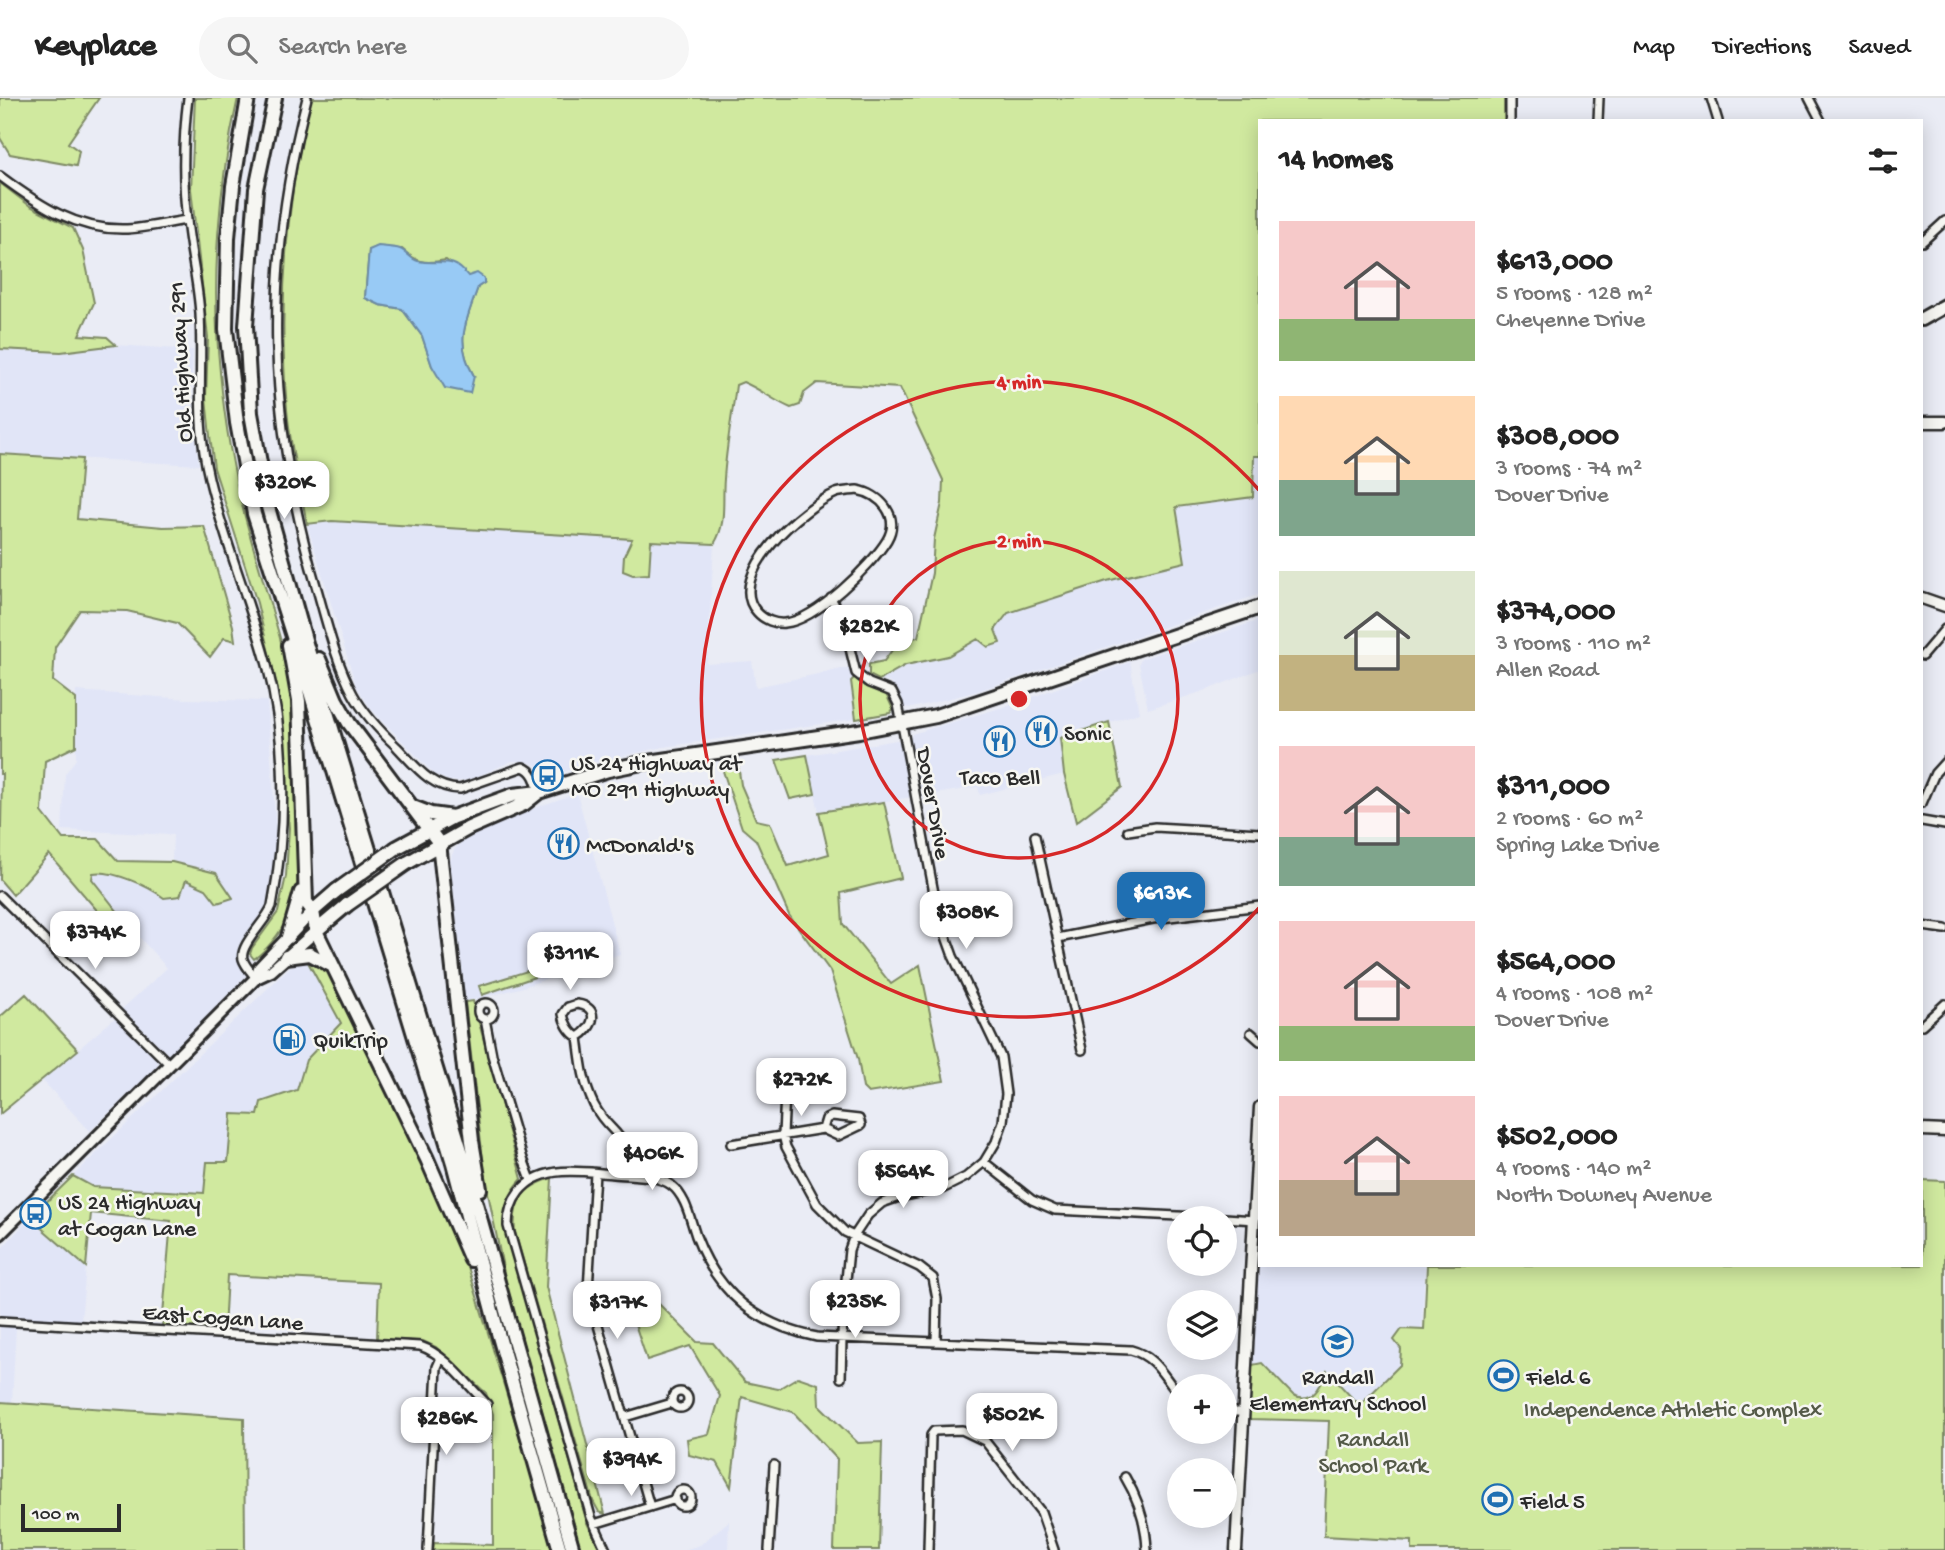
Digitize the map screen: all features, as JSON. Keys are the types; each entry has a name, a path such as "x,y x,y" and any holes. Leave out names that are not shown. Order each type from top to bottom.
{"highway":[{"path":"248,98 228,238 226,330 237,423 254,514 453,1163 560,1550"},
{"path":"275,98 256,189 246,326 251,413 268,507 490,1254 573,1550"},
{"path":"1923,318 1945,306"},
{"path":"292,594 336,700 349,723 439,843 472,1141 477,1180 491,1230 490,1254"},
{"path":"313,912 336,891 396,848 453,817 513,795 539,792 608,770 642,763 902,723 972,705 1258,608"},
{"path":"287,624 299,701 306,902 313,912 316,931 331,965 448,1203 498,1333"},
{"path":"316,931 346,905 439,843 524,804 539,792"},
{"path":"412,806 432,814 453,817"},
{"path":"442,865 451,837"},
{"path":"288,937 299,904 304,874"},
{"path":"286,957 310,954 331,965"}],"main road":[{"path":"256,978 260,968 313,912"},
{"path":"0,1234 256,978 271,971 316,931"}],"street":[{"name":"Old Highway 291","path":"188,98 184,155 187,220 200,312 199,406 204,456 265,657 277,715 284,814 281,856 268,915 249,940 243,953 245,963 256,978"},
{"path":"307,98 288,179 280,242 276,309 278,391 285,455 302,541 341,664 353,694 368,716 432,782 460,789 523,767 529,769 533,775 539,792"},
{"path":"1510,98 1510,119"},
{"path":"1598,119 1599,98"},
{"path":"1711,98 1717,119"},
{"path":"1809,98 1820,119"},
{"path":"0,176 38,204 86,225 104,229 129,229 187,220"},
{"path":"1923,241 1945,221"},
{"path":"1923,422 1945,422"},
{"path":"857,490 870,492 881,499 887,509 890,523 888,538 864,569 831,598 791,622 777,623 766,620 754,610 748,584 755,567 782,532 800,517 835,494 857,490"},
{"name":"Dover Drive","path":"831,598 843,620 856,673 869,683 892,692 898,704 938,914 953,956 1001,1057 1006,1094 1003,1122 996,1142 984,1162 966,1177 944,1188 882,1203 868,1215 854,1236 845,1265 845,1290"},
{"path":"1923,598 1945,606"},
{"path":"1923,655 1945,629"},
{"path":"1923,801 1935,773 1945,762"},
{"path":"1923,821 1945,825"},
{"path":"1128,831 1155,827 1258,833"},
{"path":"1035,836 1082,1050"},
{"path":"0,895 170,1065"},
{"path":"1058,938 1153,919 1258,906"},
{"path":"1923,926 1945,929"},
{"path":"577,1004 592,1009 593,1015 587,1030 578,1037 568,1027 563,1014 568,1007 577,1004"},
{"path":"1923,1025 1945,1004"},
{"path":"485,1019 492,1055 531,1180"},
{"path":"1251,1033 1258,1039"},
{"path":"578,1037 585,1086 596,1109 622,1139 625,1146 626,1175"},
{"path":"785,1093 783,1135 786,1147 817,1204 835,1225 919,1267 933,1279 937,1299 936,1341"},
{"path":"731,1144 823,1129 838,1136 861,1125 859,1119 832,1116 826,1119 823,1129"},
{"path":"1923,1130 1945,1131"},
{"path":"1236,1550 1258,1152"},
{"path":"984,1162 1032,1200 1055,1210 1167,1215"},
{"path":"606,1550 594,1524 508,1226 510,1207 515,1196 536,1176 557,1171 626,1175 659,1179 676,1189 709,1265 727,1290 750,1311 793,1333 817,1337 1131,1350 1156,1363 1167,1378"},
{"path":"595,1173 588,1290 650,1507"},
{"path":"1237,1219 1255,1220"},
{"path":"841,1378 843,1300"},
{"name":"East Cogan Lane","path":"0,1321 420,1346 441,1358"},
{"path":"428,1550 437,1367 441,1358 487,1404"},
{"path":"625,1417 672,1403"},
{"path":"1237,1412 1243,1412"},
{"path":"928,1550 931,1436 939,1429 962,1430 985,1441 1041,1512 1054,1550"},
{"path":"769,1550 774,1465"},
{"path":"1125,1477 1136,1494 1143,1518 1147,1550"},
{"path":"594,1524 676,1499"}],"shaded area":[{"path":"116,345 193,350 191,403 199,465 0,454 0,349 61,352"},
{"path":"1254,455 1258,456 1258,595 978,691 912,708 904,707 897,690 890,683 880,680 906,664 948,656 978,639 1000,642 995,630 1008,613 1107,581 1184,562 1176,507 1253,497"},
{"path":"332,521 633,539 624,556 650,540 714,544 707,664 752,661 756,687 851,667 855,677 851,681 856,719 663,747 591,763 549,776 542,773 536,765 525,761 512,761 474,778 450,781 435,775 371,709 356,686 307,524"},
{"path":"1258,621 1258,670 1148,709 1139,664 1141,659"},
{"path":"1130,662 1139,713 1060,738 1064,774 980,795 978,787 923,796 910,740 912,734 1007,706"},
{"path":"76,691 187,699 267,701 276,831 275,867 267,906 238,947 237,956 247,975 173,1053 167,1054 122,1009 167,968 92,879 93,873 103,871 155,891 164,898 186,880 206,889 217,903 233,898 216,873 172,862 173,835 62,830 65,774 76,759"},
{"path":"897,740 900,742 912,797 819,812 807,755"},
{"path":"577,793 620,954 520,988 465,1002 450,861 454,850 463,840 512,816"},
{"path":"308,962 341,1022 306,1060 297,1090 261,1101 259,1115 205,1193 93,1187 73,1176 291,966"},
{"path":"115,1018 158,1061 157,1067 90,1131 42,1080"},
{"path":"30,1218 86,1267 81,1322 0,1316 0,1250"},
{"name":"Randall Elementary School","path":"1259,1267 1425,1267 1410,1539 1338,1421 1250,1418"},
{"path":"0,1327 16,1328 12,1402 0,1402"},
{"path":"729,1521 728,1550 684,1550 700,1545"}],"green space":[{"path":"0,98 99,98 68,143 79,151 76,166 10,154 0,138"},
{"path":"195,98 238,98 225,165 218,234 216,304 220,372 238,490 284,655 295,714 299,836 296,890 291,911 283,927 254,959 250,954 252,948 278,912 286,876 289,828 278,691 257,603 214,468 206,398 208,337 191,189"},
{"path":"311,98 1504,98 1504,119 1258,119 1258,456 1254,456 1253,497 1176,507 1185,562 1107,581 1008,613 995,630 1000,643 988,647 978,639 948,656 906,665 879,680 869,675 869,664 884,661 898,642 918,637 932,573 934,539 942,503 943,480 900,388 817,383 804,393 800,405 791,408 743,382 736,385 725,467 722,521 718,536 714,544 651,541 649,574 633,575 623,571 624,556 632,539 332,521 307,524 288,423 284,370 286,252 295,175","holes":["402,249 417,260 446,260 468,277 484,283 478,287 464,331 464,352 474,376 432,366 422,336 402,309 380,305 365,298 369,250"]},
{"path":"0,183 30,206 73,228 83,250 94,303 79,335 107,337 116,345 61,352 0,349"},
{"path":"0,454 82,459 77,519 163,527 204,526 235,641 224,638 210,657 177,623 127,611 80,610 55,647 53,681 76,699 76,746 45,761 42,812 63,839 98,839 118,861 172,862 216,873 233,898 217,903 206,889 186,880 180,896 164,898 130,880 101,872 93,873 92,879 125,921 112,928 49,854 13,895 0,880"},
{"path":"855,677 864,686 886,694 893,709 890,713 856,719 851,681"},
{"path":"1109,722 1122,787 1076,822 1064,774 1060,738"},
{"path":"807,755 815,794 790,799 776,760"},
{"path":"738,764 741,785 756,820 770,823 788,866 829,854 819,812 884,802 901,878 841,893 843,924 891,984 920,965 944,1081 868,1093 863,1088 858,1059 830,971 789,915 756,840 742,828 721,765"},
{"path":"308,962 324,965 331,975 462,1247 554,1550 433,1550 434,1543 493,1545 493,1414 486,1393 436,1347 423,1341 377,1339 379,1283 227,1275 224,1331 162,1327 171,1221 91,1213 86,1267 30,1218 73,1176 93,1187 204,1193 207,1162 228,1162 232,1114 258,1115 261,1102 297,1090 306,1060 341,1023"},
{"path":"553,963 555,970 482,995 479,986"},
{"path":"26,994 78,1050 0,1114 0,1017"},
{"path":"473,1001 522,1179 508,1201 505,1228 587,1523 600,1550 581,1550 506,1283 485,1178 465,1002"},
{"path":"552,1178 546,1287 605,1514 599,1512 593,1501 515,1232 515,1212 522,1197 534,1186"},
{"name":"Independence Athletic Complex","path":"1923,1180 1945,1181 1945,1550 1412,1550 1412,1541 1324,1536 1329,1421 1249,1419 1252,1365 1262,1363 1293,1395 1300,1397 1315,1393 1327,1371 1355,1401 1362,1403 1400,1365 1401,1349 1394,1340 1402,1329 1424,1330 1427,1267 1923,1267"},
{"path":"626,1297 652,1297 697,1342 713,1343 745,1382 778,1389 798,1377 818,1384 819,1405 858,1443 882,1442 879,1550 834,1550 837,1459 793,1412 742,1397 731,1487 717,1462 689,1455 687,1439 709,1434 720,1396 690,1346 647,1360"},
{"path":"0,1402 244,1418 245,1550 0,1550"}],"water":[{"path":"378,246 400,249 418,261 451,263 468,276 477,273 484,278 484,283 478,287 464,331 464,352 474,376 470,393 445,388 432,366 422,336 402,309 380,305 365,298 369,250"}],"place":[{"name":"Sonic","path":"1041,732"},
{"name":"Taco Bell","path":"1000,742"},
{"name":"US 24 Highway at MO 291 Highway","path":"548,775"},
{"name":"McDonald's","path":"563,844"},
{"name":"QuikTrip","path":"290,1039"},
{"name":"US 24 Highway at Cogan Lane","path":"35,1214"},
{"name":"Randall Elementary School","path":"1338,1342"},
{"name":"Field 6","path":"1503,1376"},
{"name":"Field 5","path":"1497,1500"}],"park label":[{"name":"Randall School Park","path":"1373,1451"}]}
